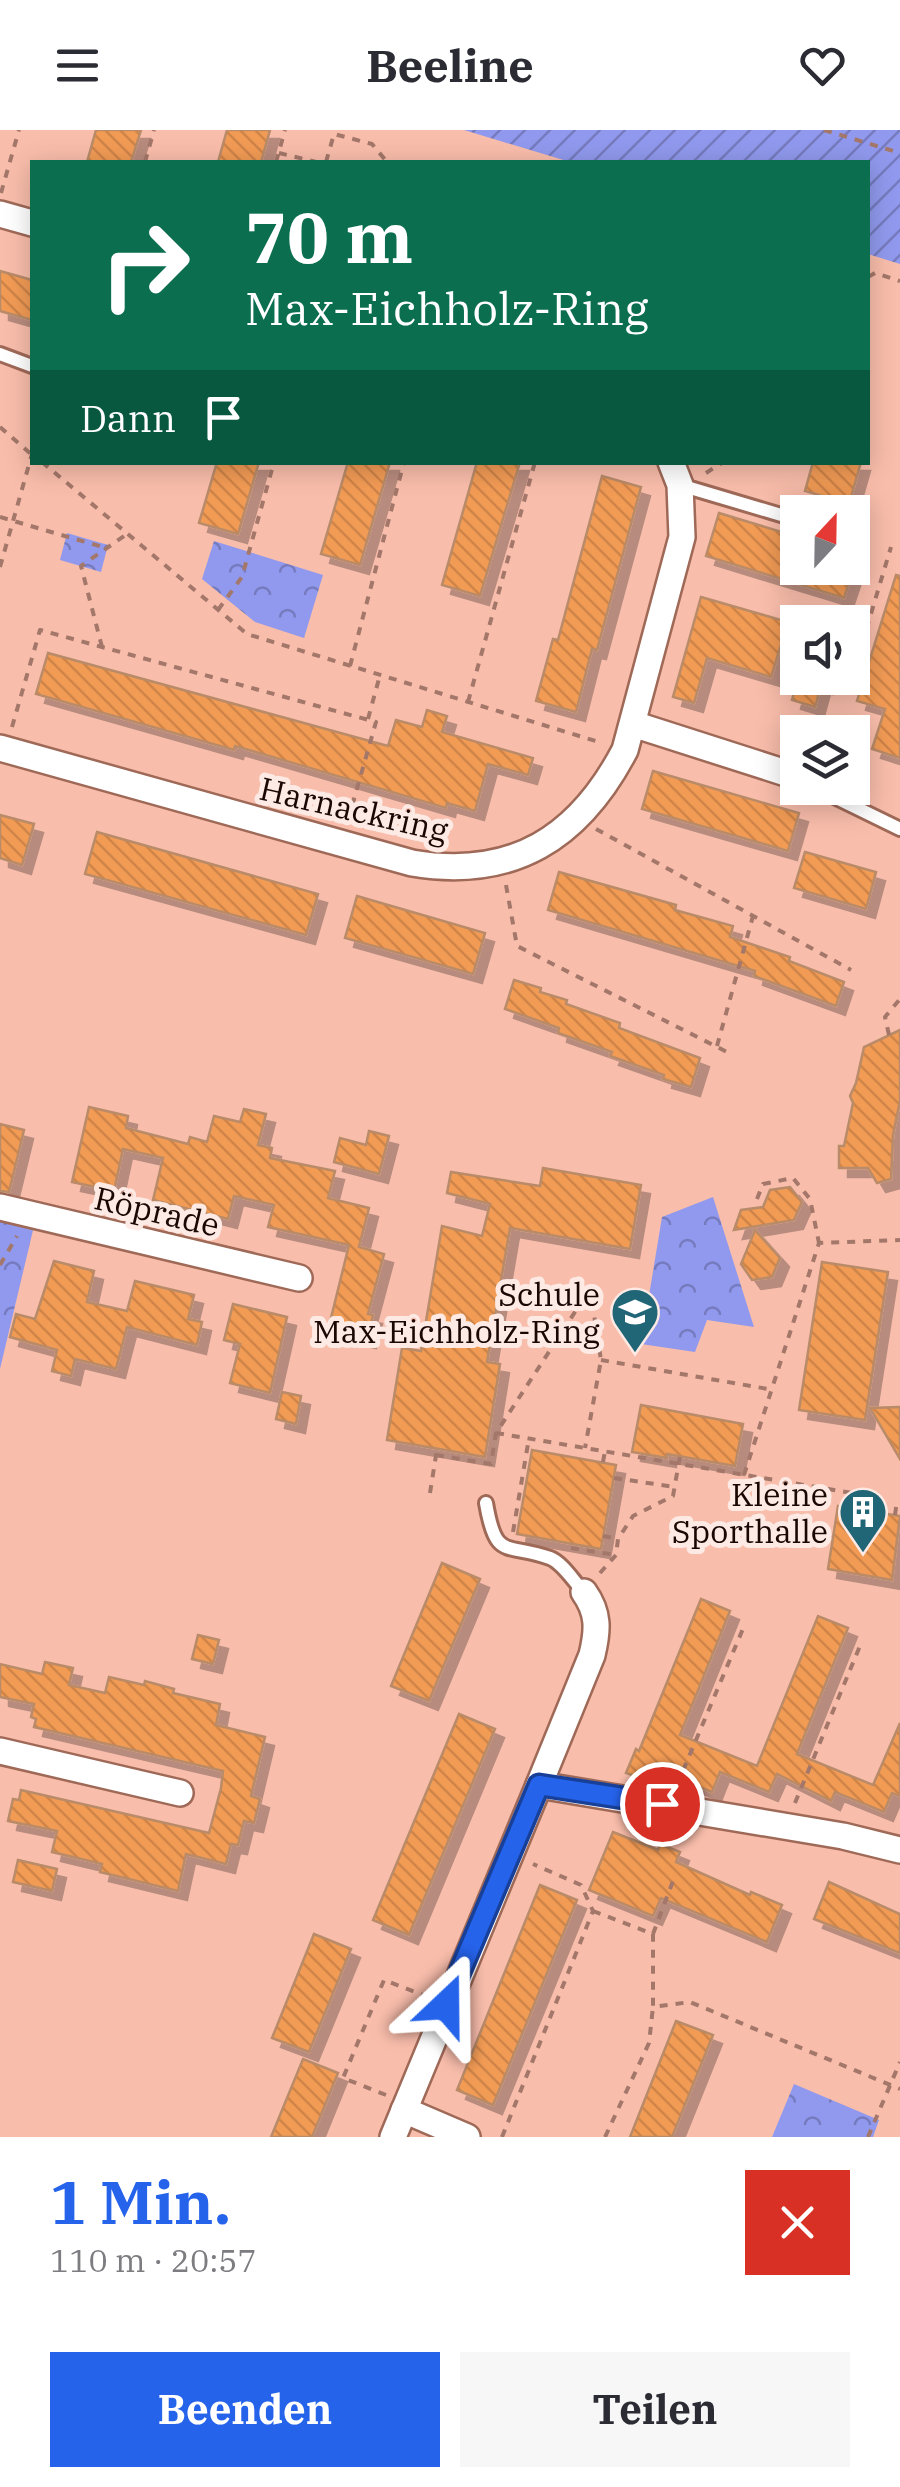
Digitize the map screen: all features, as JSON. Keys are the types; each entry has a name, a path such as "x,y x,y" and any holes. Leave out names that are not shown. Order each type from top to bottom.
{"street":[{"path":"0,214 30,222"},
{"name":"Harnackring","path":"3,749 432,866 501,861 541,844 578,819 611,778 625,750 681,547 684,519 676,474"},
{"path":"633,724 780,772"},
{"path":"711,748 733,749 758,738"},
{"name":"Röprade","path":"12,1210 299,1278"},
{"path":"393,2137 592,1655 597,1616 584,1592"},
{"path":"0,1751 180,1793"},
{"path":"539,1785 786,1826 900,1850"},
{"path":"405,2107 467,2137"}],"lane":[{"path":"0,354 30,365"},
{"name":"Harnackring","path":"676,474 780,513"},
{"path":"851,805 900,829"},
{"path":"486,1503 492,1530 502,1546 554,1559 584,1592"}],"path":[{"path":"0,196 19,130"},
{"path":"146,160 154,130"},
{"path":"277,160 285,130"},
{"path":"824,130 900,153"},
{"path":"327,160 334,134 372,144 385,160"},
{"path":"279,152 309,160"},
{"path":"870,276 900,281"},
{"path":"0,427 30,452"},
{"path":"0,567 30,461"},
{"path":"46,465 247,634 625,750"},
{"path":"218,610 242,577 273,465"},
{"path":"350,666 403,465"},
{"path":"468,702 534,465"},
{"path":"0,517 107,548"},
{"path":"102,647 82,566 127,534"},
{"path":"870,614 891,547"},
{"path":"3,749 40,630 376,722 342,844"},
{"path":"367,720 380,675"},
{"path":"578,819 851,970"},
{"path":"501,861 517,946 734,1054"},
{"path":"716,1046 753,916"},
{"path":"889,1034 886,1016 900,1000"},
{"path":"744,1475 820,1244 810,1199 793,1178 764,1184 757,1199"},
{"path":"0,1265 20,1232 12,1210"},
{"path":"820,1244 900,1240"},
{"path":"430,1493 437,1452 491,1464 496,1433 590,1289 601,1360 586,1448"},
{"path":"601,1360 770,1389"},
{"path":"496,1433 852,1493"},
{"path":"512,1538 529,1438"},
{"path":"603,1462 605,1451"},
{"path":"584,1592 616,1555 618,1539 633,1516 673,1496 680,1456"},
{"path":"614,1478 675,1487"},
{"path":"895,1515 897,1501"},
{"path":"604,1536 618,1539"},
{"path":"560,1546 616,1555"},
{"path":"668,1805 746,1624"},
{"path":"786,1826 862,1642"},
{"path":"509,1854 581,1885 593,1910 653,1934"},
{"path":"606,2137 649,2043 653,1934 673,1882"},
{"path":"502,2137 593,1910"},
{"path":"405,2107 343,2078 384,1980 446,2005"},
{"path":"653,2008 690,2002 900,2089"},
{"path":"868,2137 900,2062"}],"green space":[{"path":"464,130 900,130 900,264 870,255 870,160 563,160"},
{"path":"67,533 108,545 101,572 60,560"},
{"path":"214,541 323,575 304,638 255,622 202,579"},
{"path":"713,1197 754,1327 707,1320 695,1352 641,1344 662,1217"},
{"path":"0,1219 34,1226 0,1369"},
{"path":"794,2084 879,2120 873,2137 772,2137"}],"building":[{"path":"96,130 141,130 132,160 88,160"},
{"path":"227,130 270,130 262,160 219,160"},
{"path":"0,271 30,279 30,319 0,311"},
{"path":"216,465 258,465 238,534 199,523"},
{"path":"347,465 389,465 360,565 321,554"},
{"path":"476,465 519,465 480,596 442,585"},
{"path":"812,465 860,465 852,495 805,491"},
{"path":"602,476 641,487 576,712 536,701 553,639 558,640"},
{"path":"719,513 780,532 780,579 706,556"},
{"path":"896,575 900,576 900,758 872,749 885,709 857,701 859,695 870,695 870,659"},
{"path":"801,585 848,585 844,598"},
{"path":"701,597 780,620 780,648 771,677 707,658 694,703 673,697"},
{"path":"48,653 388,746 396,720 422,727 427,710 447,716 442,732 533,758 528,775 488,764 475,811 447,803 446,808 235,746 234,750 36,694"},
{"path":"793,695 818,695 815,707 792,700"},
{"path":"653,771 799,813 788,851 642,809"},
{"path":"0,815 34,824 22,865 0,858"},
{"path":"97,832 318,894 306,935 85,874"},
{"path":"805,852 876,872 866,909 794,888"},
{"path":"559,872 676,905 675,910 733,926 730,937 790,957 789,961 844,982 836,1006 754,976 755,971 548,910"},
{"path":"357,896 485,933 473,974 345,938"},
{"path":"514,980 620,1023 619,1028 700,1058 691,1087 663,1079 664,1075 610,1056 612,1052 558,1033 559,1028 505,1009"},
{"path":"900,1030 900,1101 893,1135 891,1179 877,1183 868,1168 839,1168 839,1146 844,1146 853,1103 850,1096 864,1047"},
{"path":"89,1107 128,1116 126,1128 188,1144 190,1137 207,1142 214,1116 240,1122 244,1109 266,1114 258,1145 272,1148 270,1158 335,1171 328,1198 369,1208 359,1247 384,1254 368,1314 373,1315 367,1339 328,1330 349,1245 268,1227 274,1205 234,1196 228,1219 153,1200 163,1158 123,1149 114,1191 72,1182"},
{"path":"0,1124 24,1130 9,1192 0,1191"},
{"path":"369,1131 389,1136 379,1174 334,1162 340,1138 366,1145"},
{"path":"543,1168 641,1185 630,1249 510,1228 487,1362 500,1364 485,1457 387,1440 402,1348 421,1351 442,1226 482,1236 490,1204 447,1193 451,1172 540,1186"},
{"path":"790,1187 802,1202 794,1220 734,1230 741,1210 763,1207 770,1190"},
{"path":"755,1230 780,1258 772,1277 752,1280 741,1264"},
{"path":"54,1261 94,1271 87,1302 127,1311 135,1281 194,1295 188,1319 202,1322 197,1345 127,1327 116,1369 75,1359 71,1376 52,1371 57,1350 10,1337 16,1314 35,1319"},
{"path":"822,1262 888,1272 865,1420 799,1410"},
{"path":"233,1304 287,1317 270,1393 230,1383 240,1344 224,1340"},
{"path":"282,1392 301,1396 296,1424 276,1419"},
{"path":"641,1405 743,1424 735,1466 632,1452"},
{"path":"900,1407 900,1459 870,1408"},
{"path":"532,1450 616,1465 601,1549 517,1534"},
{"name":"Kleine Sporthalle","path":"838,1506 900,1516 892,1580 828,1569"},
{"path":"442,1563 480,1579 429,1701 391,1686"},
{"path":"701,1599 730,1611 680,1735 757,1766 818,1616 848,1628 797,1754 873,1785 900,1723 900,1796 892,1793 884,1812 835,1792 831,1801 777,1774 769,1792 720,1772 712,1792 665,1773 661,1782 653,1782 626,1773 636,1749 639,1751"},
{"path":"198,1635 219,1640 213,1664 192,1659"},
{"path":"45,1662 73,1668 69,1685 105,1693 109,1677 144,1685 145,1681 174,1689 173,1693 220,1704 216,1725 265,1737 251,1796 260,1799 254,1823 244,1821 238,1845 231,1844 226,1864 186,1854 178,1891 100,1872 102,1864 52,1852 57,1831 8,1821 13,1799 19,1800 21,1790 209,1833 221,1788 223,1771 34,1727 34,1704 0,1697 0,1664 42,1674"},
{"path":"459,1714 495,1729 409,1935 373,1920"},
{"path":"613,1832 658,1850 660,1844 680,1852 676,1862 782,1905 767,1942 661,1898 653,1916 589,1890"},
{"path":"18,1860 57,1869 52,1891 13,1882"},
{"path":"829,1882 900,1914 900,1953 814,1919"},
{"path":"540,1885 577,1900 493,2105 457,2090"},
{"path":"314,1934 351,1949 309,2052 272,2038"},
{"path":"676,2021 713,2035 672,2137 630,2137"},
{"path":"303,2059 338,2073 312,2137 271,2137"}],"place":[{"name":"Schule Max-Eichholz-Ring","path":"635,1354"},
{"name":"Kleine Sporthalle","path":"863,1554"}],"route":[{"path":"446,2005 539,1785 662,1804"}]}
